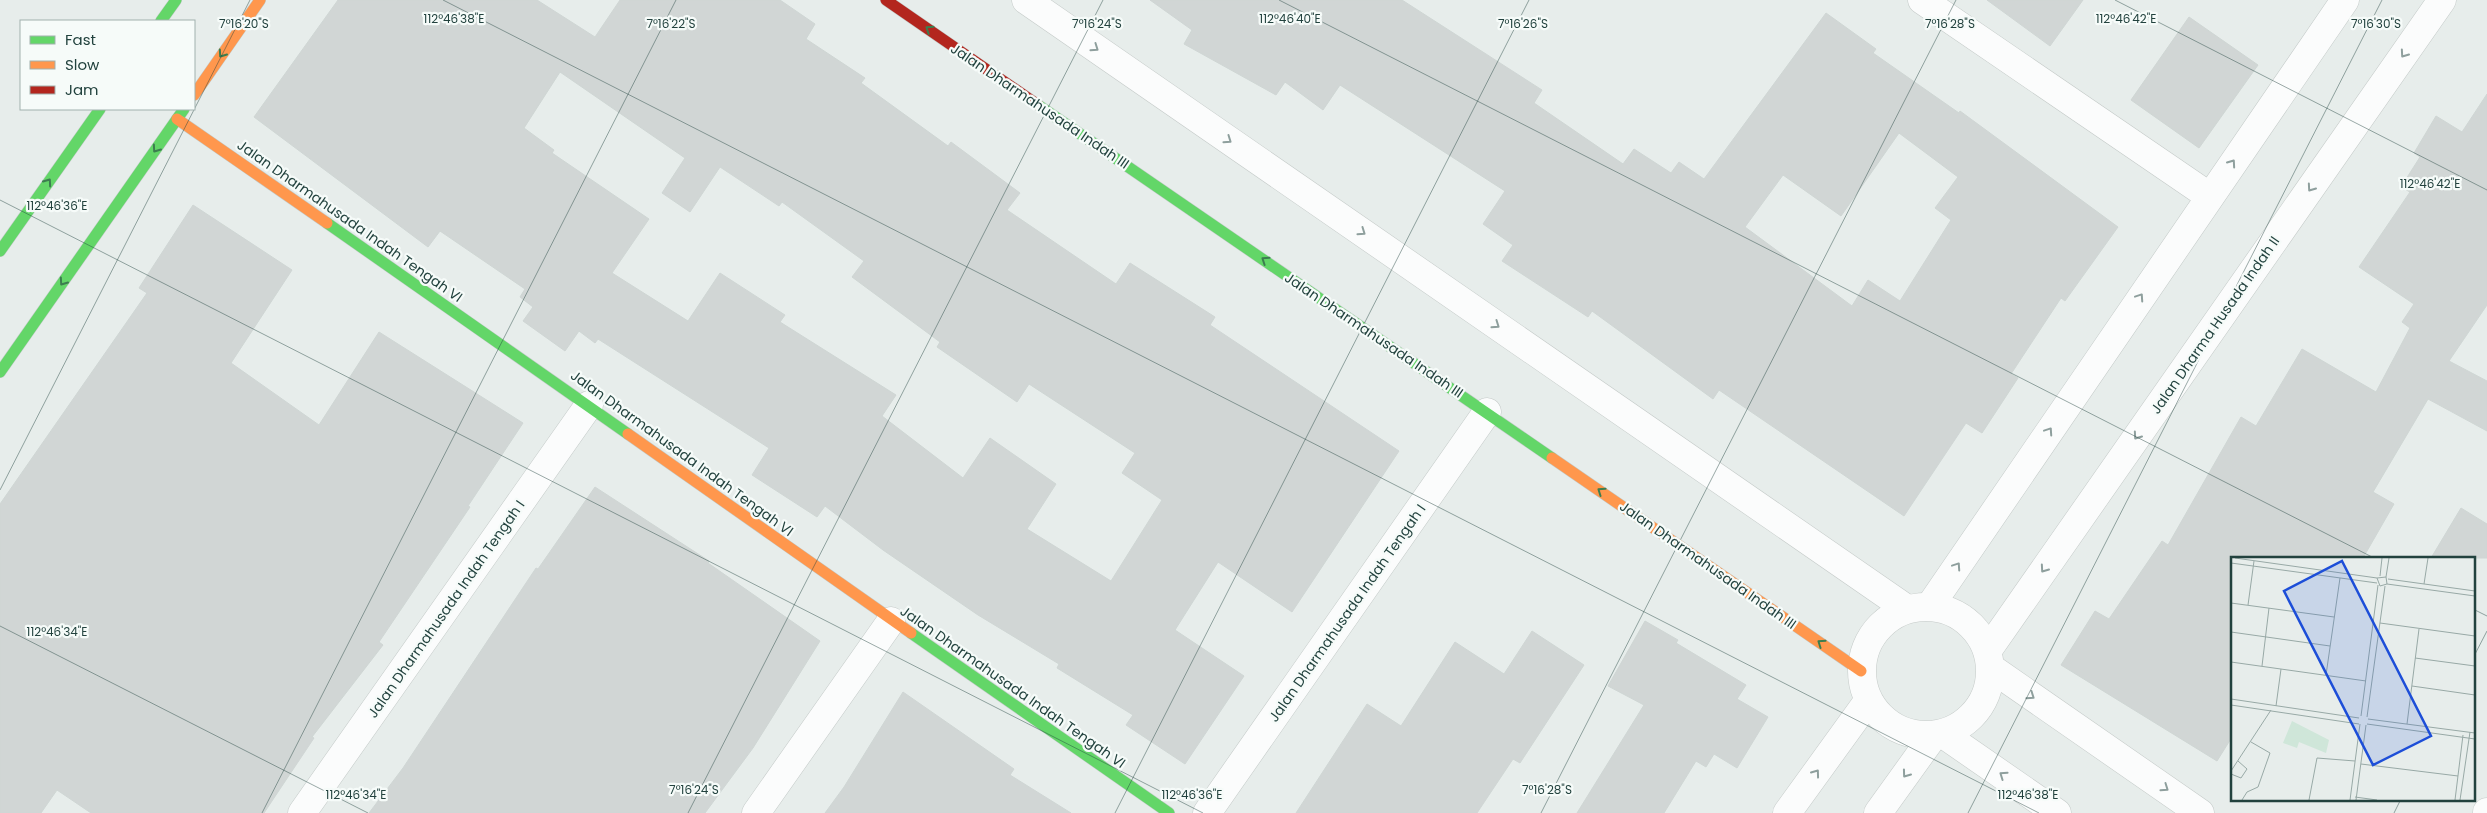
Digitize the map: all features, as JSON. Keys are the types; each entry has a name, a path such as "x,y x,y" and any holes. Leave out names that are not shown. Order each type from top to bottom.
{"street":[{"path":"162,20 176,0"},
{"path":"195,94 260,0"},
{"name":"Jalan Dharmahusada Indah III","path":"886,0 1861,671"},
{"path":"1026,0 1918,607 1955,612 1975,627 1989,659 1988,690 1978,710 1962,725 1939,734 1918,736 1889,725 1877,714 1868,701 1861,671 1865,651 1874,632 1889,618 1918,607 2209,196 2345,0"},
{"path":"1922,0 2209,196"},
{"name":"Jalan Dharma Husada Indah II","path":"1989,659 2442,0"},
{"path":"0,251 99,110"},
{"path":"0,372 183,110"},
{"name":"Jalan Dharmahusada Indah Tengah VI","path":"177,119 589,405 891,622 1169,813"},
{"name":"Jalan Dharmahusada Indah Tengah I","path":"302,813 589,405"},
{"name":"Jalan Dharmahusada Indah Tengah I","path":"1207,813 1487,412"},
{"path":"756,813 891,622"},
{"path":"1989,659 2200,813"},
{"path":"1788,813 1868,701"},
{"path":"1878,813 1939,734"},
{"path":"1939,734 2057,813"}],"building":[{"path":"338,0 537,0 595,37 620,0 780,0 815,24 806,39 865,78 861,83 948,146 951,142 1020,193 1007,210 1116,284 1130,263 1215,317 1210,325 1399,451 1292,612 1218,562 1175,630 1244,676 1185,764 1126,725 1133,715 1057,668 1059,664 978,615 883,550 825,506 817,517 752,475 769,448 598,339 595,343 579,331 565,351 523,321 533,307 520,297 525,289 440,231 428,247 254,117","holes":["560,72 685,158 662,193 690,212 720,167 779,206 782,202 864,261 852,277 940,342 937,347 1017,402 1029,384 1135,453 1122,473 1162,500 1111,581 1027,529 1056,484 990,438 963,478 882,416 896,395 780,322 785,315 720,273 688,321 612,273 649,219 552,153 554,150 524,128"]},
{"path":"1150,0 1402,0 1542,90 1534,103 1623,164 1634,149 1671,173 1679,162 1704,179 1826,13 1876,49 1873,53 1959,113 1960,111 2118,227 2065,301 2061,298 2011,374 2018,378 1982,433 1966,423 1904,516 1719,390 1713,399 1592,311 1588,317 1502,261 1513,245 1483,224 1505,191 1340,85 1323,110 1285,82 1276,95 1184,44 1192,30","holes":["1899,133 1958,177 1935,208 1951,220 1900,301 1868,280 1852,306 1745,227 1783,175 1841,216"]},
{"path":"1987,0 2083,0 2050,46"},
{"path":"2189,17 2258,65 2199,148 2131,100"},
{"path":"2487,94 2487,305 2449,361 2487,381 2487,431 2428,399 2373,492 2394,504 2364,557 2231,557 2231,739 2217,761 2061,665 2095,611 2109,619 2162,541 2168,545 2241,417 2256,426 2302,349 2376,392 2410,328 2402,322 2414,304 2359,267 2410,192 2401,187 2420,157 2414,153 2436,116 2462,132"},
{"path":"193,205 292,270 231,363 319,425 379,332 523,423 468,506 470,507 379,642 383,645 312,737 314,738 264,813 91,813 57,790 41,813 0,813 0,504 147,293 139,288"},
{"path":"595,487 709,561 708,563 820,641 753,748 705,813 369,813 403,768 536,568 538,569"},
{"path":"2461,508 2487,524 2487,558 2432,557"},
{"path":"1645,621 1678,640 1676,643 1746,685 1737,699 1768,717 1737,768 1714,754 1706,767 1696,761 1664,813 1577,813 1644,705 1608,686"},
{"path":"1532,631 1584,665 1520,763 1513,759 1477,813 1296,813 1367,704 1401,726 1455,642 1504,674"},
{"path":"903,692 1014,769 1010,775 1071,813 825,813 844,787"}],"traffic: fast":[{"path":"162,20 176,0"},
{"path":"1038,105 1552,458"},
{"path":"0,251 99,110"},
{"path":"0,372 183,110"},
{"path":"327,223 628,434"},
{"path":"911,633 1169,813"}],"traffic: slow":[{"path":"195,94 260,0"},
{"path":"177,119 327,223"},
{"path":"628,434 911,633"},
{"path":"1552,458 1861,671"}],"traffic: jam":[{"path":"886,0 1038,105"}]}
